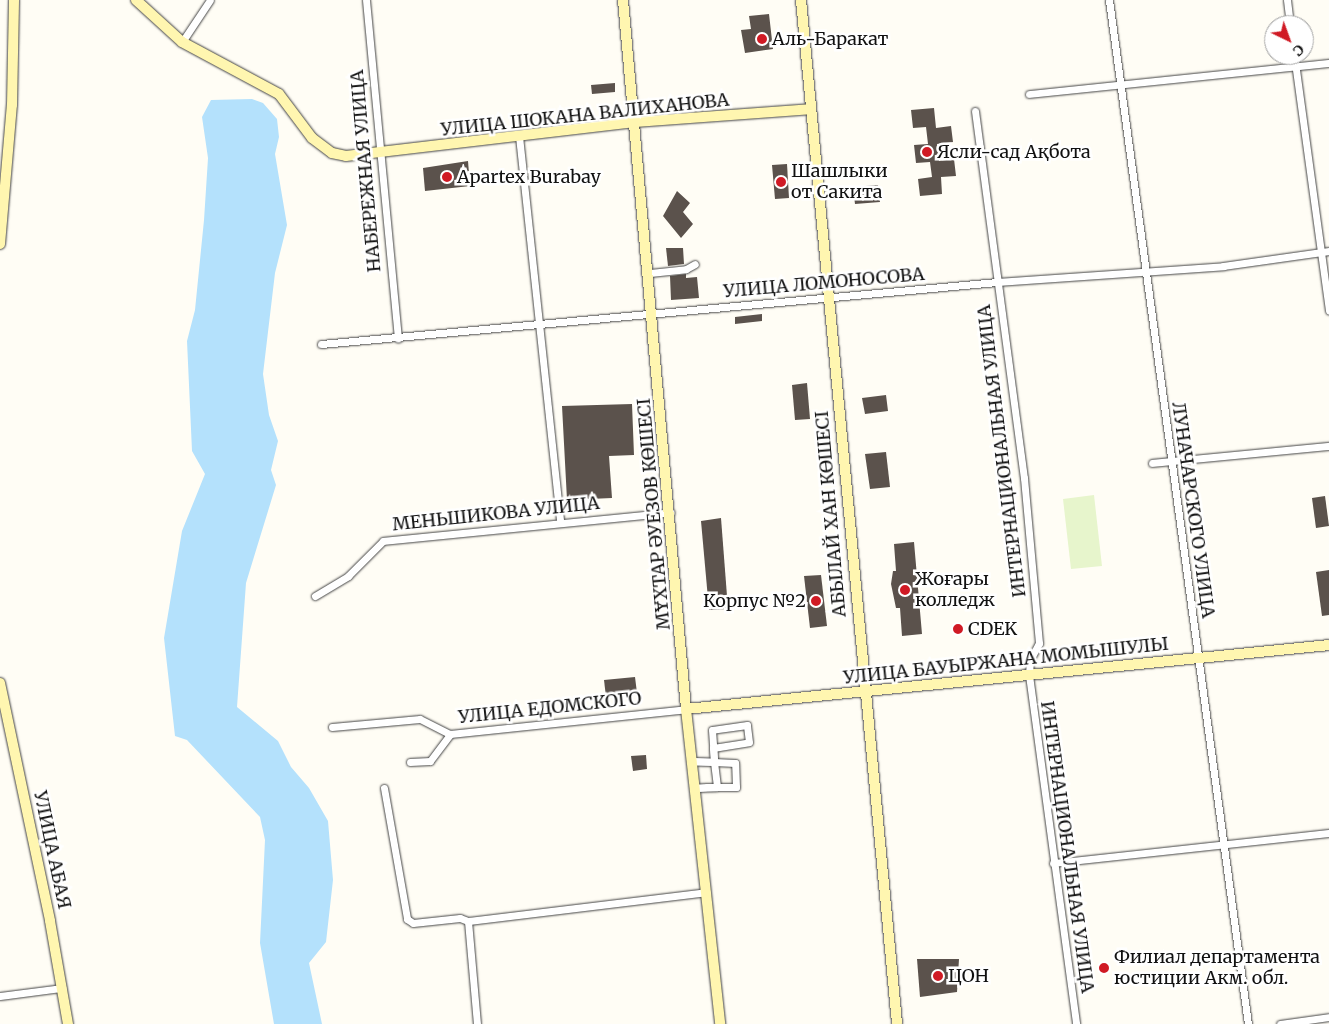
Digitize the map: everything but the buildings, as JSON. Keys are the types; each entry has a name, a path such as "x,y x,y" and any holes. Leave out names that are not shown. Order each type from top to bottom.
{"street":[{"path":"0,244 12,105 14,0"},
{"name":"УЛИЦА ШОКАНА ВАЛИХАНОВА","path":"136,0 182,42 279,94 323,148 346,156 379,154 635,122 810,109"},
{"path":"182,42 210,0"},
{"name":"НАБЕРЕЖНАЯ УЛИЦА","path":"366,0 379,154 398,338"},
{"name":"МҰХТАР ӘУЕЗОВ КӨШЕСІ","path":"623,0 654,314 686,709 720,1024"},
{"name":"АБЫЛАЙ ХАН КӨШЕСІ","path":"801,0 827,299 897,1024"},
{"name":"ЛУНАЧАРСКОГО УЛИЦА","path":"1109,0 1248,1024"},
{"path":"1287,0 1289,15"},
{"path":"1029,94 1120,83 1329,64"},
{"path":"1295,67 1326,252 1329,311"},
{"name":"ИНТЕРНАЦИОНАЛЬНАЯ УЛИЦА","path":"974,111 1024,478 1039,643 1030,660 1029,675 1052,863 1076,1024"},
{"path":"519,136 537,327 560,522"},
{"name":"УЛИЦА ЛОМОНОСОВА","path":"321,344 537,327 654,314 997,282 1223,266 1326,252"},
{"path":"650,273 686,269 695,264"},
{"path":"1152,463 1329,446"},
{"name":"МЕНЬШИКОВА УЛИЦА","path":"315,596 348,576 383,541 670,512"},
{"name":"УЛИЦА БАУЫРЖАНА МОМЫШУЛЫ","path":"686,709 1329,645"},
{"name":"УЛИЦА АБАЯ","path":"0,683 68,1024"},
{"name":"УЛИЦА ЕДОМСКОГО","path":"332,727 420,719 450,734 686,709"},
{"path":"713,748 748,742 747,725 715,727 713,748 717,787"},
{"path":"410,762 430,761 450,734"},
{"path":"692,762 735,763 736,787 694,788"},
{"path":"384,788 407,919 413,923 460,918 468,921 706,892"},
{"path":"1052,863 1329,832"},
{"path":"468,921 477,1024"},
{"path":"0,996 62,988"},
{"path":"1280,1024 1329,1017"}],"green space":[{"path":"1094,495 1102,566 1071,569 1063,499"}],"water":[{"path":"252,99 263,103 277,119 279,137 275,154 287,225 275,273 263,374 269,415 278,441 271,470 276,485 246,583 237,707 278,741 291,767 309,788 328,821 333,880 326,942 309,963 322,1024 274,1024 260,943 265,840 260,817 187,740 175,736 164,638 182,531 205,474 192,451 187,341 195,310 204,220 208,158 202,117 211,100"}],"place":[{"name":"Аль-Баракат","path":"762,39"},
{"name":"Ясли-сад Ақбота","path":"927,152"},
{"name":"Apartex Burabay","path":"447,177"},
{"name":"Шашлыки от Сакита","path":"781,182"},
{"name":"Жоғары колледж","path":"905,590"},
{"name":"Корпус №2","path":"816,601"},
{"name":"CDEK","path":"958,629"},
{"name":"Филиал департамента юстиции Акм. обл.","path":"1104,968"},
{"name":"ЦОН","path":"938,976"}]}
